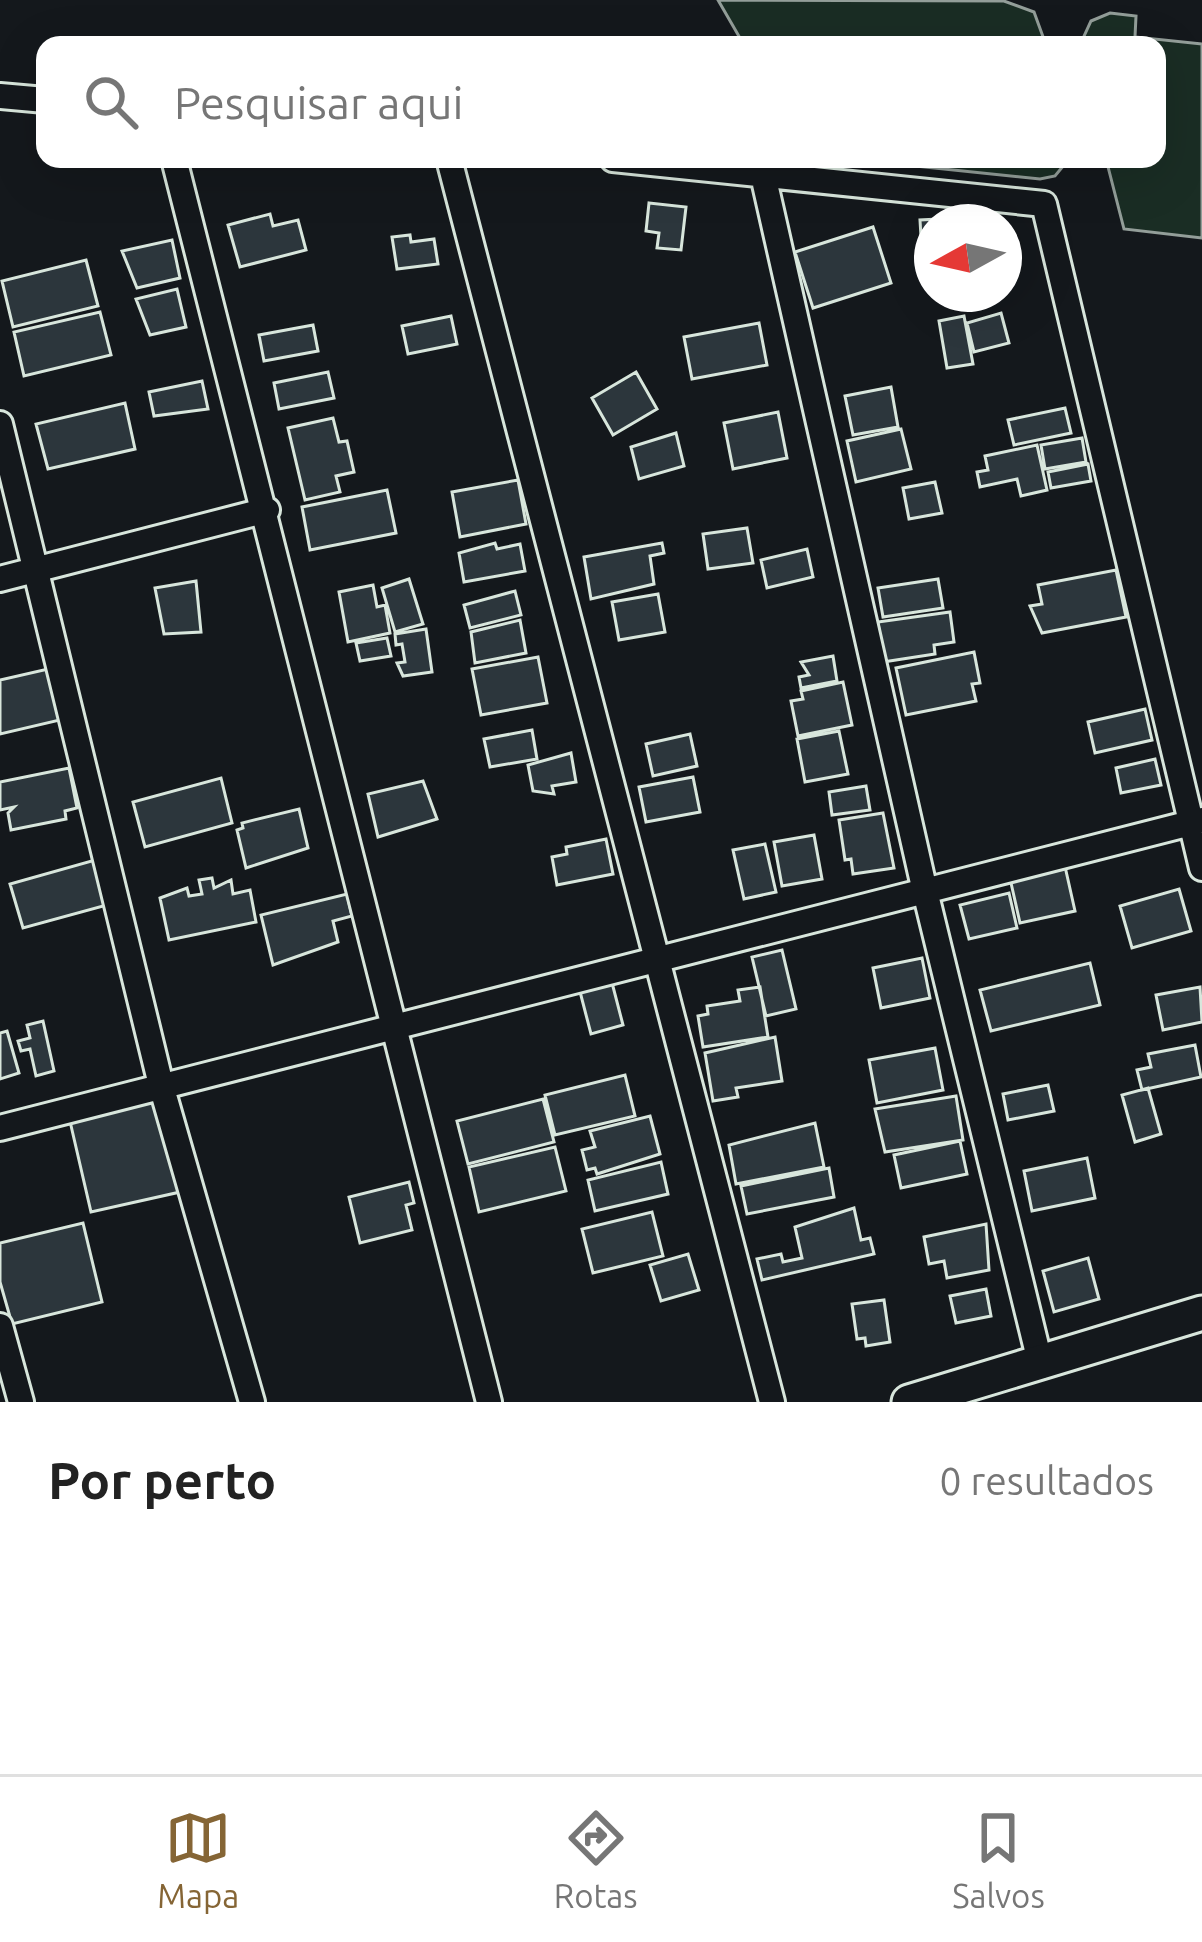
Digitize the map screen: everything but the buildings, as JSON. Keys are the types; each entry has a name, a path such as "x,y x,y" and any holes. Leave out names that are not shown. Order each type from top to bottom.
{"main road":[{"path":"909,1402 1041,1366 1202,1313"}],"street":[{"path":"0,96 36,99"},
{"path":"176,168 267,510 489,1402"},
{"path":"451,168 772,1402"},
{"path":"697,168 1044,204 1196,821 1202,868"},
{"path":"763,175 924,887 1041,1366"},
{"path":"0,424 160,1085 252,1402"},
{"path":"0,579 267,510"},
{"path":"0,1128 398,1028 924,887 1196,821"},
{"path":"0,1326 21,1402"}],"green space":[{"path":"718,0 1004,1 1034,12 1043,36 739,36"},
{"path":"1110,13 1136,16 1135,36 1084,36 1091,21"},
{"path":"1166,40 1202,44 1202,238 1124,229 1108,168 1166,168"},
{"path":"934,168 1062,168 1055,176 1040,179"}]}
